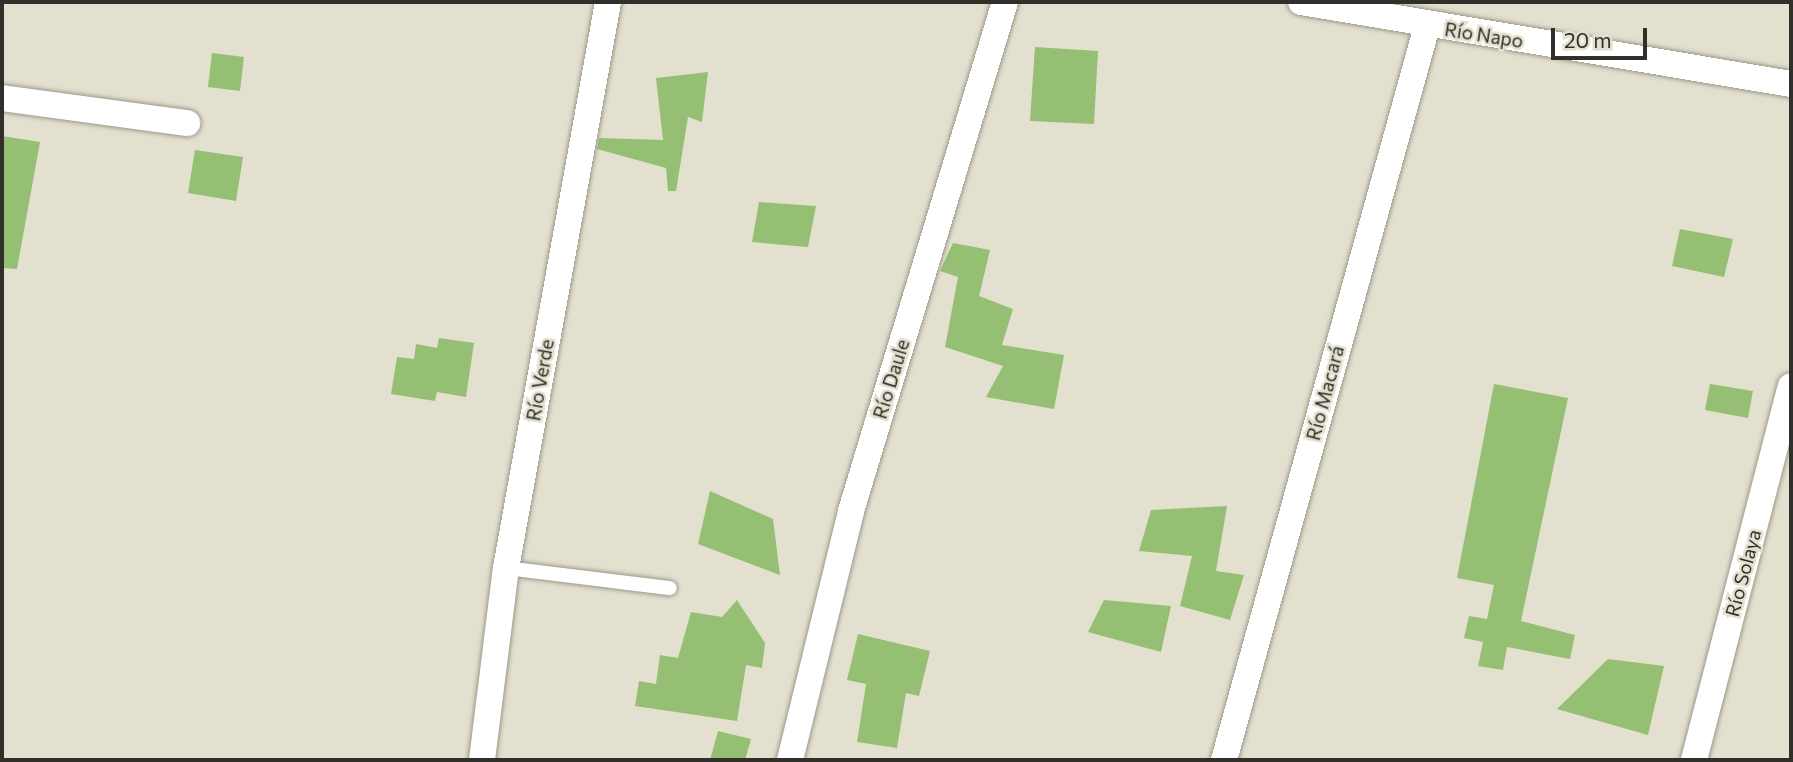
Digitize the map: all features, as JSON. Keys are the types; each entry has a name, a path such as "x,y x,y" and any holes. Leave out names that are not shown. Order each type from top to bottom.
{"street":[{"name":"Río Verde","path":"482,760 506,568 608,2"},
{"name":"Río Daule","path":"790,760 851,511 1005,2"},
{"name":"Río Napo","path":"1301,2 1427,26 1791,84"},
{"name":"Río Macará","path":"1224,760 1427,26"},
{"path":"2,97 187,123"},
{"name":"Río Solaya","path":"1694,760 1791,386"}],"lane":[{"path":"506,568 670,588"}],"building":[{"path":"1035,47 1098,51 1094,124 1030,121"},
{"path":"212,53 244,57 240,91 208,87"},
{"path":"708,72 702,122 688,117 676,191 668,191 666,168 597,149 599,138 663,140 656,78"},
{"path":"2,136 40,142 17,269 2,268"},
{"path":"195,150 243,157 236,201 188,193"},
{"path":"759,202 816,206 808,247 752,242"},
{"path":"1680,229 1733,239 1724,277 1672,266"},
{"path":"953,243 990,250 979,296 1013,309 1002,345 1064,355 1054,409 986,397 1003,366 945,347 958,277 940,271"},
{"path":"439,338 474,343 466,397 437,392 435,401 391,394 397,357 414,359 416,344 437,348"},
{"path":"1494,384 1568,398 1521,621 1575,635 1570,659 1507,647 1503,670 1478,666 1483,642 1464,638 1469,616 1487,619 1494,585 1457,578"},
{"path":"1710,384 1753,391 1748,418 1705,410"},
{"path":"710,491 773,519 780,575 698,544"},
{"path":"1227,506 1216,571 1244,575 1230,620 1180,606 1192,556 1139,551 1151,510"},
{"path":"737,600 765,643 762,668 746,665 737,721 635,706 639,681 656,684 660,655 678,658 691,612 722,617"},
{"path":"1104,600 1171,606 1161,652 1088,632"},
{"path":"858,634 930,651 919,696 906,693 897,748 857,742 866,684 847,680"},
{"path":"1608,659 1664,666 1648,735 1557,709"},
{"path":"718,731 751,739 745,760 710,760"}]}
